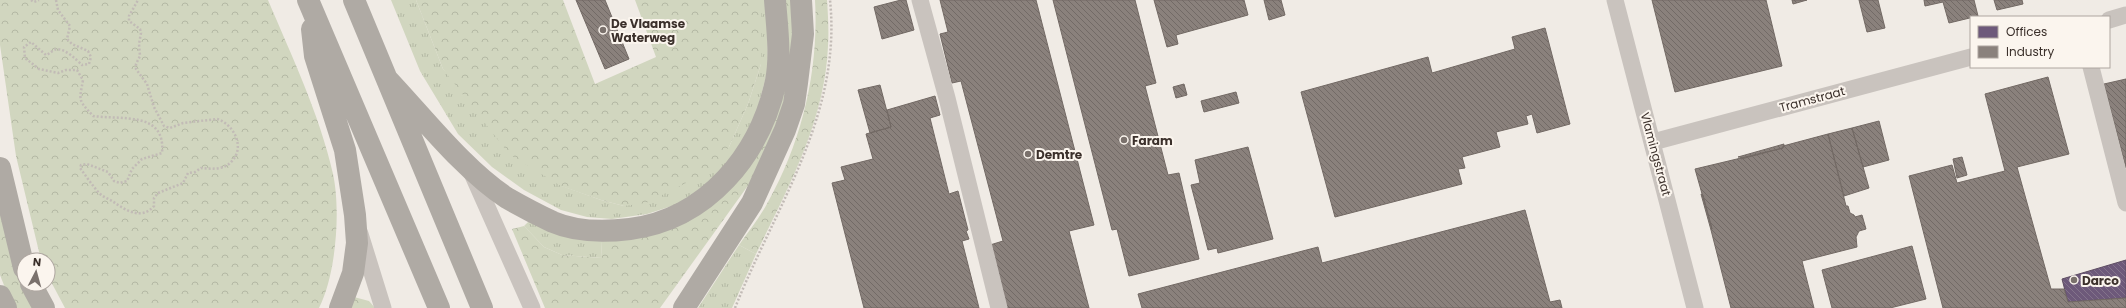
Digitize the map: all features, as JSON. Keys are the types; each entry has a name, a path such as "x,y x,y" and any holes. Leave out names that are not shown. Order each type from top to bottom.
{"highway":[{"path":"354,0 482,308"},
{"path":"387,79 470,168 507,197 554,222 588,230 610,231 647,226 699,203 722,184 739,166 764,118 776,81 779,44 775,0"},
{"path":"684,308 752,203 785,130 794,104 798,76 803,34 801,0"},
{"path":"309,2 315,56 345,150 355,215 357,243 353,272 340,308"},
{"path":"309,2 439,308"},
{"path":"0,168 20,252"},
{"path":"35,292 44,308"},
{"path":"0,296 6,308"}],"street":[{"path":"920,0 947,98 999,308"},
{"name":"Vlamingstraat","path":"1615,0 1695,308"},
{"path":"2110,20 2126,15"},
{"name":"Tramstraat","path":"1653,142 1970,57"},
{"path":"2091,68 2126,203"},
{"path":"470,168 532,308"},
{"path":"355,215 382,308"}],"path":[{"path":"31,0 34,2 39,0"},
{"path":"56,0 58,10 70,26 67,39 72,44 88,51 90,57 89,64 82,65 73,57 60,50 54,50 46,55 31,42 24,47 25,58 39,69 58,73 66,70 77,70 83,80 79,94 80,99 93,116 148,122 162,135 162,153 142,159 132,169 127,181 120,183 114,181 108,172 87,164 81,165 80,168 94,186 106,198 130,212 141,214 150,211 154,206 154,198 158,193 183,183 188,172 195,172 201,168 216,169 231,163 235,157 237,142 236,134 223,121 217,120 183,123 170,128 164,126 154,107 147,84 136,68 136,64 140,56 138,44 141,33 140,29 129,21 129,16 138,0"},
{"path":"735,308 746,279 792,186 816,127 826,81 831,47 830,0"}],"green space":[{"path":"0,0 268,0 313,107 333,174 337,205 337,224 333,261 325,294 319,308 65,308 56,291 56,252 39,252 16,156 0,45"},
{"path":"391,0 416,0 443,69 562,186 601,200 624,206 729,147 748,104 761,64 761,0 767,0 768,69 754,122 732,159 708,184 681,203 647,214 612,219 587,217 561,210 524,190 492,167 458,134 420,71"},
{"path":"416,0 563,0 595,84 656,57 635,0 761,0 761,64 748,104 729,147 706,173 646,203 624,206 601,200 561,186 509,154 443,69"},
{"path":"784,0 791,0 793,43 789,85 780,123 752,180 660,308 545,308 512,229 524,226 544,247 562,255 602,258 601,241 743,174"},
{"path":"815,0 827,0 828,17 828,40 825,74 820,101 803,153 756,254 739,245 758,219 780,179 799,130 811,79 816,26"},
{"path":"0,204 16,252 16,292 30,292 35,308 13,308 0,275"},
{"path":"530,220 601,241 602,258 562,255 544,247 524,226"},
{"path":"739,245 756,254 732,308 698,308"},
{"path":"354,297 369,301 375,308 349,308"}],"building: Offices":[{"path":"2126,260 2126,298 2068,302 2062,279"}],"building: Industry":[{"name":"De Vlaamse Waterweg","path":"576,0 605,0 629,59 605,69"},
{"path":"906,0 914,30 882,39 874,7"},
{"name":"Demtre","path":"940,0 1036,0 1094,225 1069,231 1089,308 1006,308 990,245 1003,241 961,81 952,83 940,34 948,32"},
{"name":"Faram","path":"1053,0 1135,0 1156,83 1145,86 1168,175 1179,173 1199,259 1129,276 1117,229 1112,230"},
{"path":"1154,0 1244,0 1248,15 1176,35 1178,44 1167,47"},
{"path":"1264,0 1281,0 1285,15 1269,20"},
{"path":"1652,0 1766,0 1782,66 1675,92"},
{"path":"1792,0 1807,0 1793,4"},
{"path":"1859,0 1878,0 1885,28 1867,32"},
{"path":"1924,0 1974,0 1978,16 1970,16 1970,18 1949,23 1943,2 1925,6"},
{"path":"1994,0 2022,0 2023,4 1997,10"},
{"path":"1545,28 1570,124 1537,133 1532,114 1526,116 1528,124 1496,132 1500,147 1462,157 1465,168 1458,169 1462,184 1335,217 1301,92 1428,57 1432,73 1515,49 1512,37"},
{"path":"2048,77 2069,154 2017,167 2051,289 2064,289 2068,302 2126,298 2126,308 1943,308 1909,176 1952,165 1957,183 2005,171 1985,94"},
{"path":"2126,79 2126,168 2104,84"},
{"path":"1184,84 1187,95 1176,98 1173,87"},
{"path":"880,85 891,127 870,133 858,90"},
{"path":"1236,92 1239,103 1204,112 1201,101"},
{"path":"935,96 940,115 930,118 949,194 958,191 969,239 962,241 979,308 864,308 832,183 845,180 841,167 873,159 866,134 891,127 887,110"},
{"path":"1879,121 1889,160 1863,167 1852,128"},
{"path":"1852,128 1869,188 1844,196 1828,134"},
{"path":"1828,134 1846,206 1848,206 1850,213 1855,217 1862,215 1866,229 1859,231 1856,237 1857,247 1802,261 1814,308 1731,308 1711,230 1712,229 1695,169 1783,148 1783,146"},
{"path":"1784,144 1783,148 1741,159 1738,157"},
{"path":"1248,147 1273,239 1218,253 1217,248 1208,250 1191,185 1200,183 1195,160"},
{"path":"1962,157 1967,175 1957,178 1953,159"},
{"path":"1701,194 1703,195 1711,230"},
{"path":"1525,210 1550,302 1560,300 1562,308 1142,308 1138,294 1318,247 1322,263"},
{"path":"1912,246 1926,299 1890,308 1832,308 1822,270"}],"place":[{"name":"De Vlaamse Waterweg","path":"603,30"},
{"name":"Faram","path":"1124,140"},
{"name":"Demtre","path":"1028,154"},
{"name":"Darco","path":"2074,280"}]}
